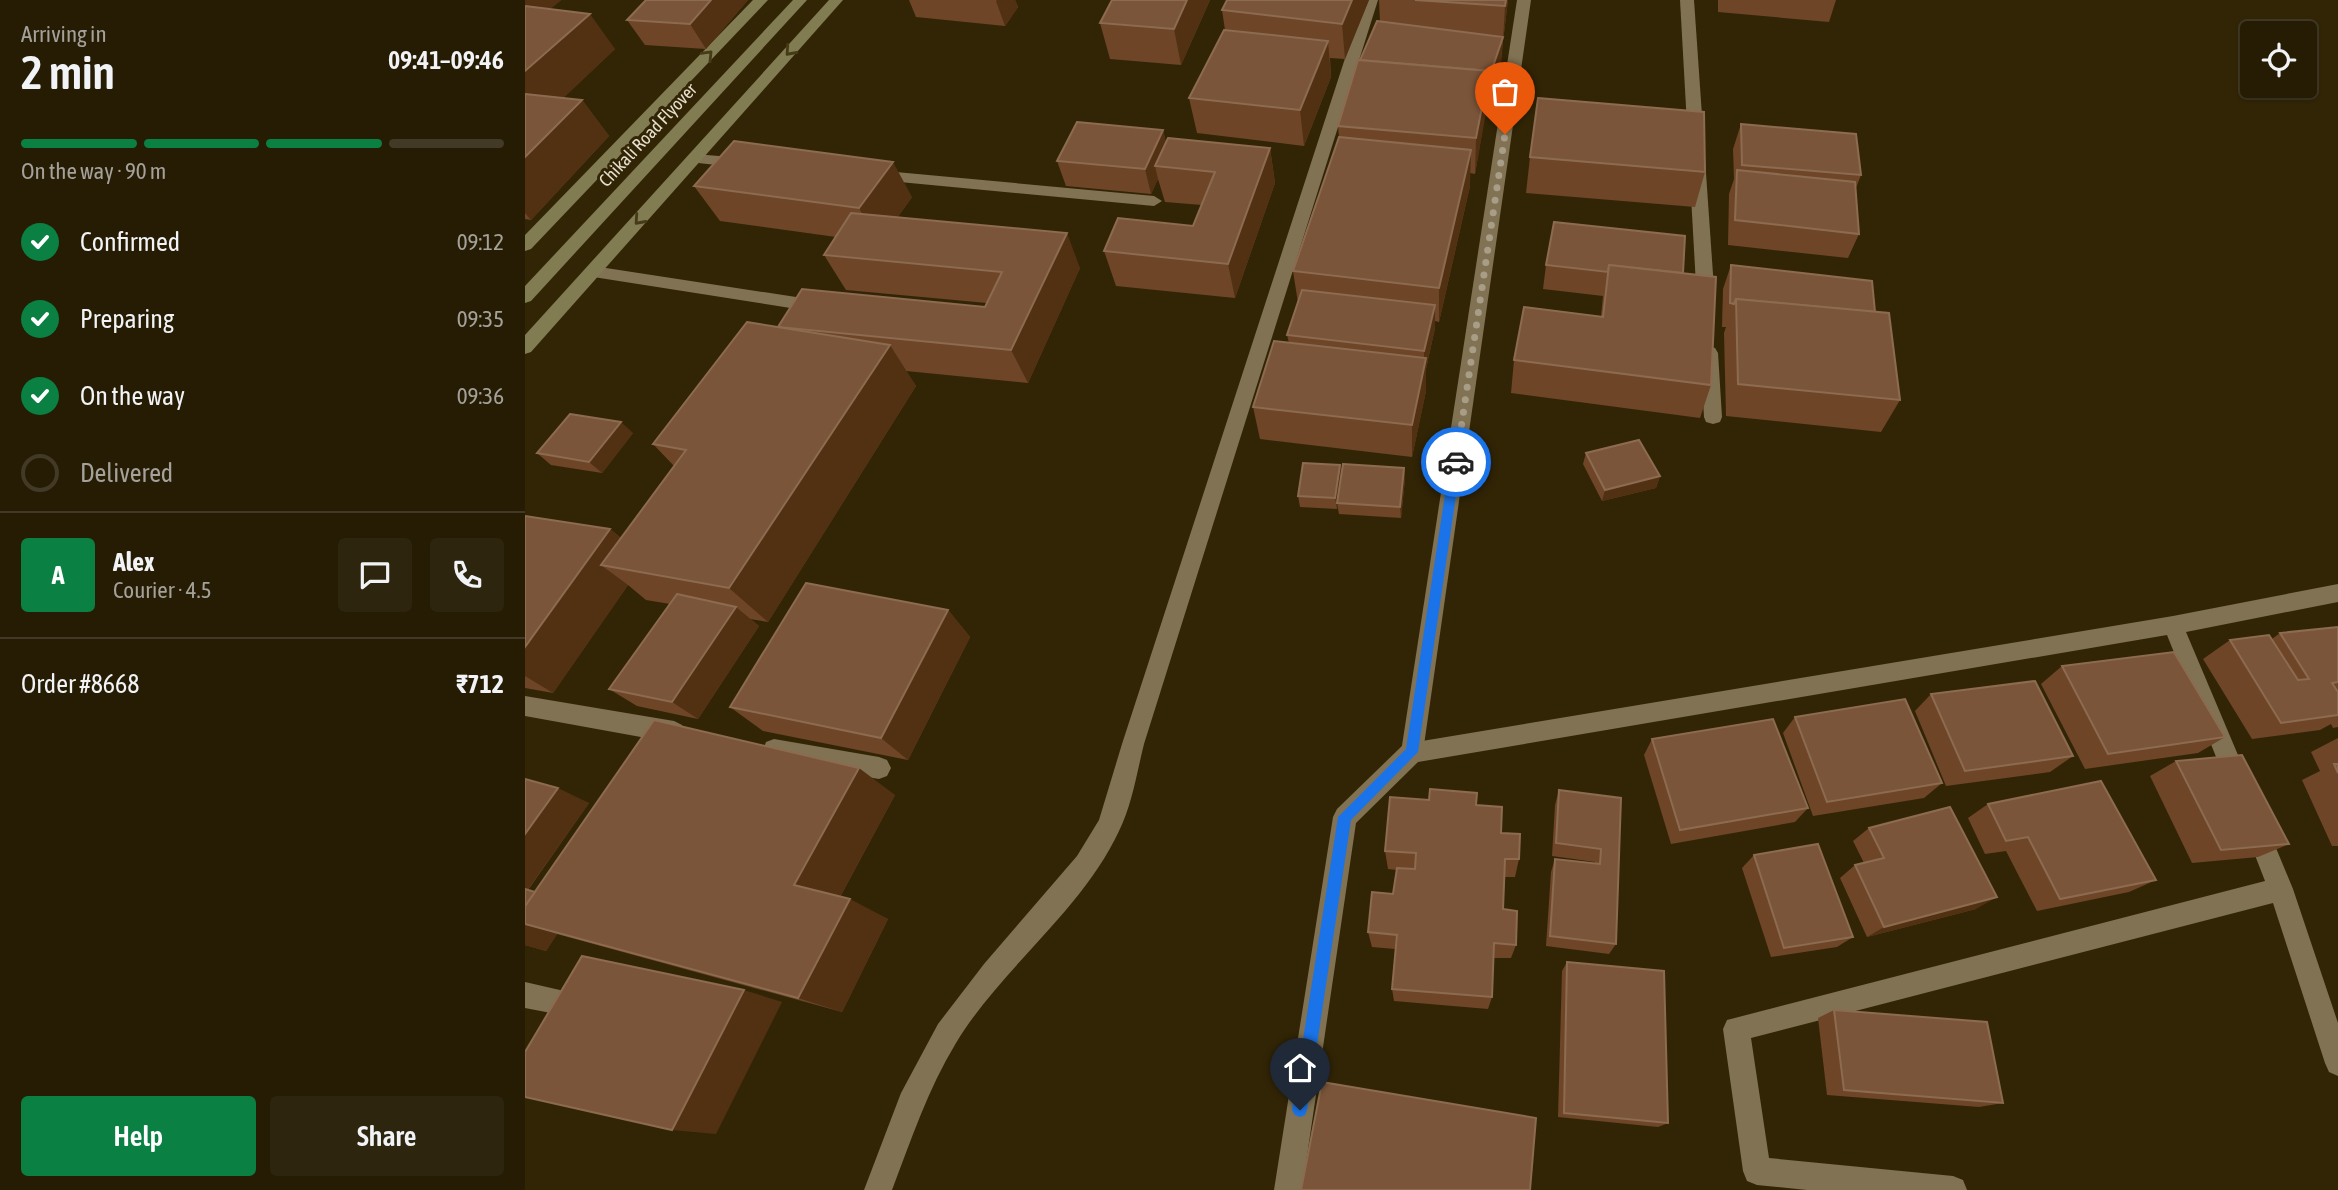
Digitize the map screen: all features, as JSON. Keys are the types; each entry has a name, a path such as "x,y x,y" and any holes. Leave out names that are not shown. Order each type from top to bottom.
{"main road":[{"path":"525,245 761,0"},
{"name":"Chikali Road Flyover","path":"525,297 800,0"},
{"path":"525,347 836,0"}],"street":[{"path":"879,1190 911,1103 947,1034 993,974 1086,865 1110,825 1133,744 1371,0"},
{"path":"1412,752 1524,0"},
{"path":"1687,0 1713,417"},
{"path":"694,159 762,165"},
{"path":"856,174 1154,201"},
{"path":"593,272 841,310"},
{"path":"1288,1190 1345,817 1412,752 2173,625 2338,593"},
{"path":"2173,625 2281,889 2338,1063"},
{"path":"525,706 702,737"},
{"path":"757,747 879,768"},
{"path":"1953,1190 1757,1171 1736,1029 2281,889"},
{"path":"525,995 577,1005"}],"building":[{"path":"646,0 711,0 690,24 627,20"},
{"path":"1112,0 1187,0 1174,29 1100,23"},
{"path":"1227,0 1352,0 1342,24 1222,10"},
{"path":"1415,0 1506,0 1505,6"},
{"path":"525,6 590,14 525,71"},
{"path":"1377,21 1503,37 1489,78 1489,71 1360,60"},
{"path":"1224,30 1328,41 1300,110 1189,98"},
{"path":"1358,60 1489,71 1476,138 1338,126"},
{"path":"525,94 582,100 525,157"},
{"path":"1538,98 1704,112 1705,172 1530,157"},
{"path":"1077,122 1163,130 1145,169 1057,161"},
{"path":"1741,124 1856,134 1861,175 1742,165"},
{"path":"1339,137 1471,150 1439,288 1293,271"},
{"path":"1168,138 1270,148 1228,264 1104,251 1118,218 1193,226 1215,172 1155,166"},
{"path":"734,141 893,162 859,208 694,186"},
{"path":"1737,170 1855,182 1859,234 1735,220"},
{"path":"851,213 1067,233 1011,350 778,327 802,289 985,307 1002,272 824,255"},
{"path":"1554,222 1685,236 1683,273 1609,265 1608,272 1546,265"},
{"path":"1609,265 1716,277 1711,385 1514,360 1524,307 1603,317"},
{"path":"1731,265 1872,281 1875,312 1736,299 1734,304 1730,303"},
{"path":"1302,290 1435,305 1424,351 1287,335"},
{"path":"1736,299 1889,313 1900,400 1738,384"},
{"path":"747,322 890,345 729,588 601,565 686,450 653,444"},
{"path":"1274,341 1426,358 1412,425 1253,407"},
{"path":"570,414 621,422 589,462 537,453"},
{"path":"1639,440 1660,476 1605,490 1586,453"},
{"path":"1303,463 1340,465 1335,498 1298,496"},
{"path":"1343,464 1404,468 1400,507 1337,503"},
{"path":"525,516 610,529 525,647"},
{"path":"806,583 948,610 881,738 730,707"},
{"path":"677,594 736,607 672,702 609,689"},
{"path":"2338,627 2338,682 2332,683 2338,692 2338,715 2281,723 2230,640 2269,635 2298,680 2309,679 2280,633"},
{"path":"2174,652 2225,737 2108,754 2062,666"},
{"path":"2035,681 2073,756 1965,771 1931,694"},
{"path":"1905,699 1942,783 1827,802 1795,717"},
{"path":"1773,719 1808,808 1680,830 1652,739"},
{"path":"654,720 859,768 794,885 850,899 798,998 525,924 525,906"},
{"path":"2242,755 2289,844 2221,850 2176,761"},
{"path":"525,779 558,788 525,834"},
{"path":"2101,781 2156,880 2060,899 2028,837 2006,841 1988,804"},
{"path":"1430,789 1477,793 1476,805 1502,807 1501,833 1520,834 1519,859 1505,859 1503,909 1517,911 1516,945 1494,943 1492,997 1392,989 1397,935 1368,932 1372,892 1393,894 1397,868 1415,869 1416,853 1385,851 1390,797 1429,800"},
{"path":"1559,790 1621,798 1616,944 1550,936 1555,859 1600,864 1601,849 1556,843"},
{"path":"1950,807 1997,897 1884,927 1855,865 1884,858 1869,828"},
{"path":"1818,844 1853,937 1784,948 1754,855"},
{"path":"525,889 535,892 525,906"},
{"path":"582,956 744,990 672,1130 525,1097 525,1052"},
{"path":"1567,962 1664,971 1668,1123 1564,1113"},
{"path":"1834,1010 1987,1022 2003,1103 1844,1090"},
{"path":"1322,1082 1536,1118 1530,1190 1301,1190"}],"way so far":[{"path":"1456,462 1505,134"}],"route":[{"path":"1300,1110 1345,817 1412,752 1456,462"}]}
